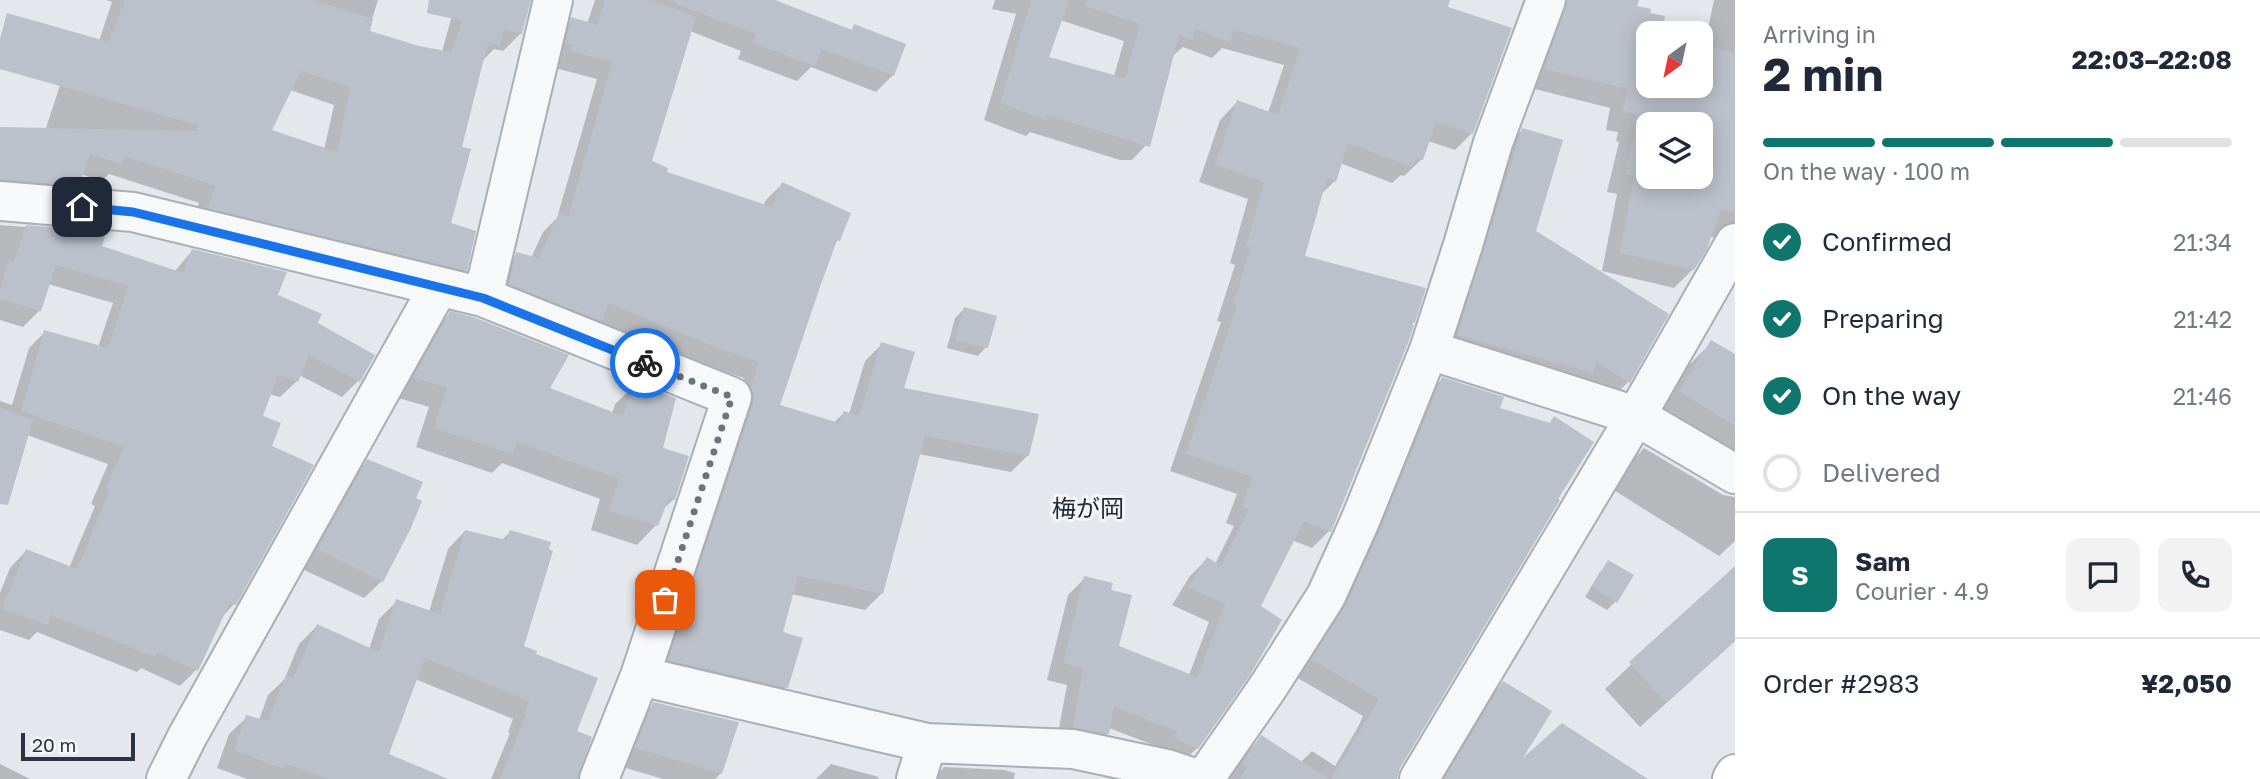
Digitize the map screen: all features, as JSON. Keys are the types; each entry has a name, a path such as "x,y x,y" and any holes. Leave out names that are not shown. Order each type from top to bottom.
{"main road":[{"path":"1732,779 1735,774"}],"street":[{"path":"483,298 553,0"},
{"path":"1204,779 1268,687 1326,596 1360,521 1429,350 1493,143 1546,0"},
{"path":"0,201 133,212 483,298 732,397 640,676 599,779"},
{"path":"1419,779 1636,416 1735,243"},
{"path":"166,779 438,288"},
{"path":"1429,350 1636,416 1735,474"},
{"path":"640,676 927,743 1073,749 1177,776"},
{"path":"916,779 927,743"}],"building":[{"path":"125,0 313,0 373,19 370,31 419,46 451,52 462,21 427,13 429,0 531,0 522,34 504,30 500,46 488,42 462,147 471,149 451,223 476,231 467,271 207,208 216,186 124,156 121,164 90,154 79,186 0,179 0,127 197,131 197,125 0,69 0,39 7,13 109,42","holes":["301,71 350,87 337,152 272,130"]},
{"path":"605,0 651,0 696,17 652,161 668,168 667,172 772,207 782,182 851,213 840,241 837,240 780,405 839,423 844,411 859,416 881,342 915,352 904,388 1039,414 1029,456 925,436 883,594 798,576 783,632 803,638 788,688 668,660 753,404 754,394 751,387 759,362 714,347 609,303 602,321 509,284 516,252 539,258 559,213 568,217 612,62 570,51 572,45 565,44 571,17 597,25"},
{"path":"674,0 775,0 852,30 854,24 906,44 894,76 822,49 815,66 753,43 756,34 674,3"},
{"path":"1031,0 1069,0 1049,57 1125,78 1140,24 1085,6 1086,0 1450,0 1448,7 1512,28 1473,134 1436,122 1423,160 1417,158 1411,167 1348,143 1336,182 1327,178 1305,256 1426,288 1415,323 1407,321 1414,325 1408,343 1331,532 1304,521 1261,606 1282,620 1250,675 1198,749 1174,739 1177,731 1114,707 1109,734 1073,727 1083,668 1063,663 1084,576 1113,583 1111,590 1132,595 1119,646 1197,677 1225,604 1188,587 1207,557 1221,566 1249,509 1242,506 1253,477 1186,454 1237,305 1233,304 1251,248 1246,246 1264,182 1215,165 1237,100 1278,115 1300,48 1234,30 1230,42 1195,29 1192,40 1179,35 1150,147 1047,115 1045,120 1000,103"},
{"path":"1567,0 1639,0 1637,6 1651,9 1650,13 1665,16 1664,21 1636,21 1636,98 1713,98 1713,48 1735,53 1735,213 1721,209 1707,249 1694,270 1620,253 1634,176 1625,174 1636,127 1636,189 1713,189 1713,112 1636,114 1623,111 1628,89 1544,69"},
{"path":"1522,128 1563,140 1536,231 1669,314 1630,383 1596,362 1593,373 1457,335"},
{"path":"26,225 106,232 102,246 183,273 192,249 287,272 278,295 322,314 318,323 375,355 360,382 309,355 298,382 278,375 263,416 281,423 272,446 314,465 236,605 230,602 198,671 157,652 155,657 51,615 47,625 2,609 26,549 77,569 110,490 106,488 124,447 21,411 44,330 108,348 128,286 56,265 41,311 0,299 8,261 14,262"},
{"path":"964,307 997,316 988,348 955,340"},
{"path":"450,311 476,318 569,355 550,388 623,416 634,383 676,398 663,448 689,456 675,500 669,498 658,526 609,511 619,479 517,442 512,454 434,428 447,388 413,377"},
{"path":"1711,340 1735,354 1735,426 1679,391"},
{"path":"1442,377 1504,397 1500,408 1550,423 1554,416 1594,442 1400,768 1397,779 1331,779 1379,699 1311,659 1346,605 1380,530"},
{"path":"0,408 33,420 8,505 0,504"},
{"path":"367,459 423,482 416,498 422,501 383,582 317,549"},
{"path":"465,530 506,540 510,530 551,542 549,549 553,551 524,646 537,651 536,654 598,678 577,731 592,737 578,779 500,779 529,701 425,658 389,754 448,779 329,779 286,764 284,769 234,750 246,715 268,721 286,675 293,678 317,624 379,652 396,599 440,614"},
{"path":"1608,560 1634,575 1617,603 1592,587"},
{"path":"1735,566 1735,641 1666,703 1629,662"},
{"path":"1503,681 1552,711 1523,758 1562,723 1648,779 1444,779"},
{"path":"653,702 739,722 722,774 635,748"},
{"path":"1261,735 1329,779 1240,779 1247,767 1241,765"}],"way so far":[{"path":"645,363 732,397 665,600"}],"district":[{"name":"梅が岡","path":"1088,507"}],"route":[{"path":"82,207 133,212 483,298 645,363"}]}
